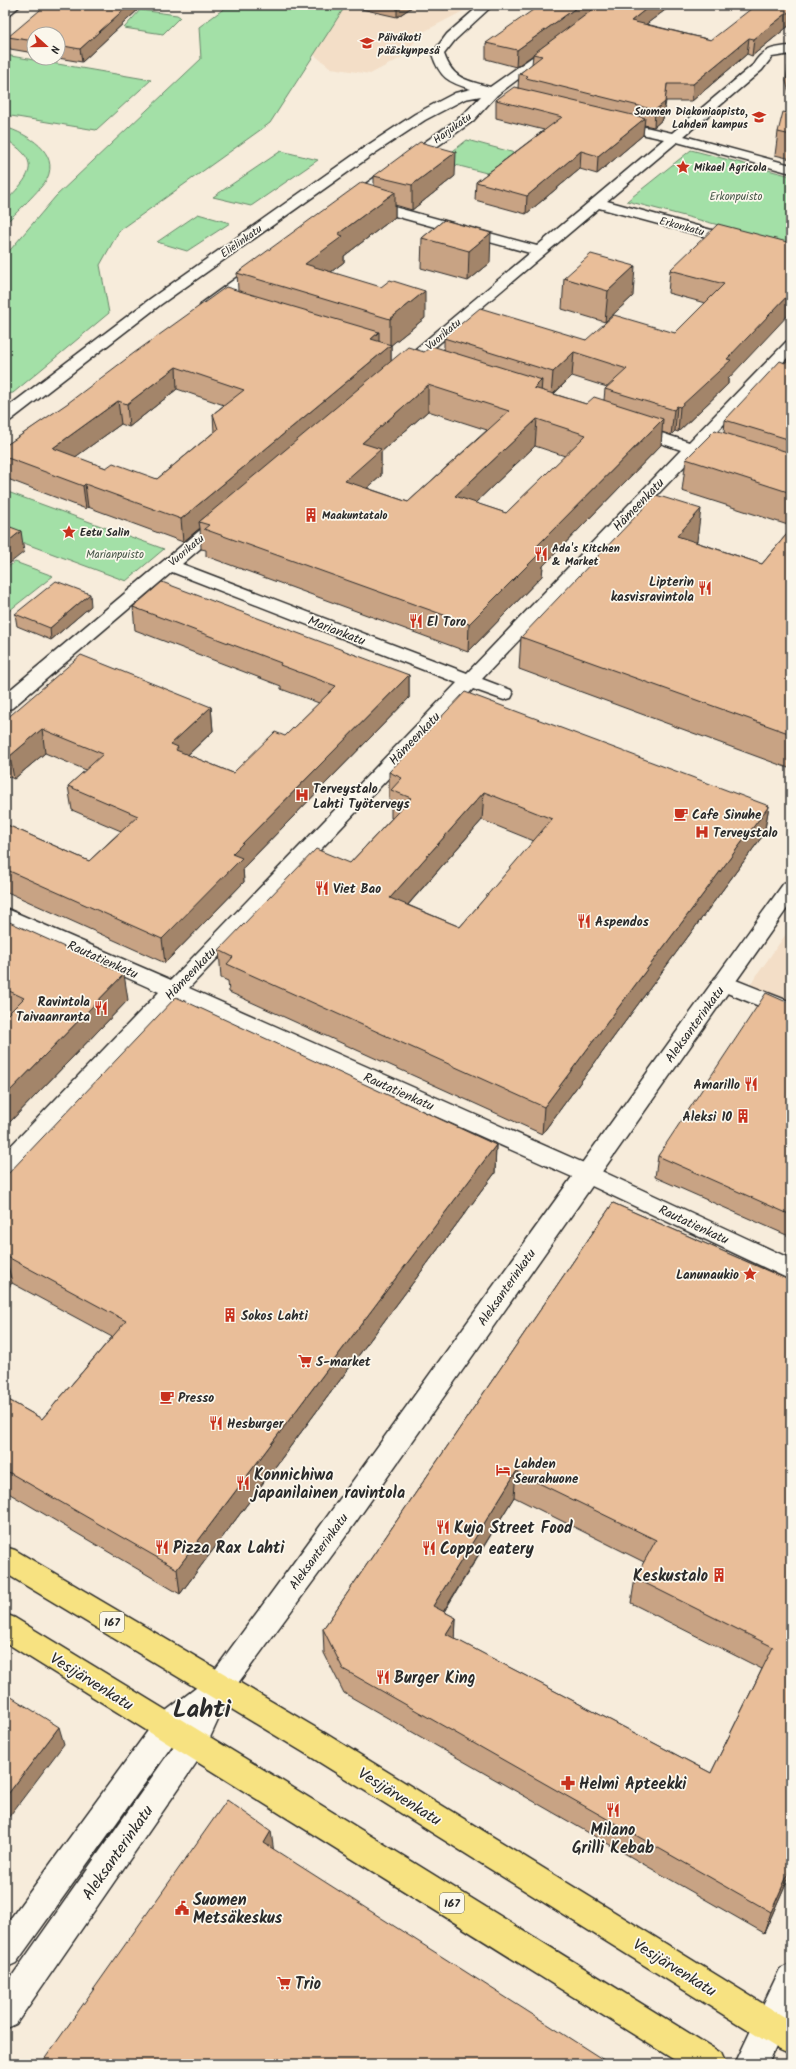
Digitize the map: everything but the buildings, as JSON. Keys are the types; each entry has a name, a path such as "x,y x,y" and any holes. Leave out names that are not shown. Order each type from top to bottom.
{"main road":[{"name":"Vesijärvenkatu","path":"5,1559 220,1685 780,2032"},
{"name":"Vesijärvenkatu","path":"5,1627 284,1798 710,2064"}],"street":[{"path":"5,12 15,5"},
{"path":"487,5 450,37 438,54 443,69 456,80 498,94"},
{"name":"Harjukatu","path":"334,213 468,118 568,37"},
{"name":"Vuorikatu","path":"386,381 758,67 764,56 770,53 791,50"},
{"path":"758,67 791,59"},
{"name":"Elielinkatu","path":"5,417 155,302 370,150 420,117 460,96 470,93 498,94"},
{"path":"602,121 791,168"},
{"path":"353,200 540,251"},
{"name":"Erkonkatu","path":"597,204 791,256"},
{"path":"197,313 272,259"},
{"path":"216,300 234,305"},
{"name":"Hämeenkatu","path":"5,1167 468,681 791,345"},
{"path":"393,353 433,365"},
{"path":"620,425 717,456"},
{"name":"Vuorikatu","path":"5,704 236,508"},
{"name":"Mariankatu","path":"169,565 504,694"},
{"name":"Aleksanterinkatu","path":"5,2013 192,1743 220,1685 335,1529 791,888"},
{"name":"Rautatienkatu","path":"5,915 587,1174 791,1270"},
{"path":"723,983 791,1011"},
{"name":"Aleksanterinkatu","path":"5,1952 168,1728 220,1685"},
{"path":"751,2064 780,2032 791,1980"}],"shaded area":[{"name":"Päiväkoti pääskynpesä","path":"346,5 471,5 467,9 423,32 401,58 370,74 331,68 313,54"},
{"path":"791,927 791,1011 745,992"}],"green space":[{"path":"229,5 346,5 270,123 119,231 100,265 109,313 13,393 5,394 5,256 56,196 201,59 199,27"},
{"path":"140,10 177,15 180,17 163,34 124,28"},
{"path":"5,55 26,59 26,66 66,65 151,80 96,130 5,115"},
{"path":"5,127 23,134 39,146 49,160 50,169 44,183 28,202 5,224 5,202 26,176 29,169 29,162 25,155 17,147 5,139"},
{"path":"467,140 515,153 502,177 440,161"},
{"name":"Erkonpuisto","path":"691,150 791,176 791,244 627,201"},
{"path":"281,151 318,160 251,206 213,197"},
{"path":"198,214 230,223 187,251 157,242"},
{"name":"Marianpuisto","path":"5,491 164,549 126,581 5,536"},
{"path":"15,562 53,576 5,614 5,569"}],"place":[{"name":"Päiväkoti pääskynpesä","path":"367,43"},
{"name":"Suomen Diakoniaopisto, Lahden kampus","path":"759,117"},
{"name":"Mikael Agricola","path":"683,167"},
{"name":"Maakuntatalo","path":"311,515"},
{"name":"Eetu Salin","path":"69,532"},
{"name":"Ada's Kitchen & Market","path":"541,554"},
{"name":"Lipterin kasvisravintola","path":"705,588"},
{"name":"El Toro","path":"416,621"},
{"name":"Terveystalo Lahti Työterveys","path":"302,795"},
{"name":"Cafe Sinuhe","path":"681,814"},
{"name":"Terveystalo","path":"702,832"},
{"name":"Viet Bao","path":"322,888"},
{"name":"Aspendos","path":"584,921"},
{"name":"Ravintola Taivaanranta","path":"101,1008"},
{"name":"Amarillo","path":"751,1084"},
{"name":"Aleksi 10","path":"743,1116"},
{"name":"Lanunaukio","path":"750,1274"},
{"name":"Sokos Lahti","path":"230,1315"},
{"name":"S-market","path":"305,1361"},
{"name":"Presso","path":"167,1397"},
{"name":"Hesburger","path":"216,1423"},
{"name":"Lahden Seurahuone","path":"503,1470"},
{"name":"Konnichiwa japanilainen ravintola","path":"243,1483"},
{"name":"Kuja Street Food","path":"443,1527"},
{"name":"Pizza Rax Lahti","path":"162,1547"},
{"name":"Coppa eatery","path":"429,1548"},
{"name":"Keskustalo","path":"719,1575"},
{"name":"Burger King","path":"383,1677"},
{"name":"Helmi Apteekki","path":"568,1783"},
{"name":"Milano Grilli Kebab","path":"613,1810"},
{"name":"Suomen Metsäkeskus","path":"182,1908"},
{"name":"Trio","path":"284,1983"}],"district":[{"name":"Lahti","path":"202,1708"}]}
